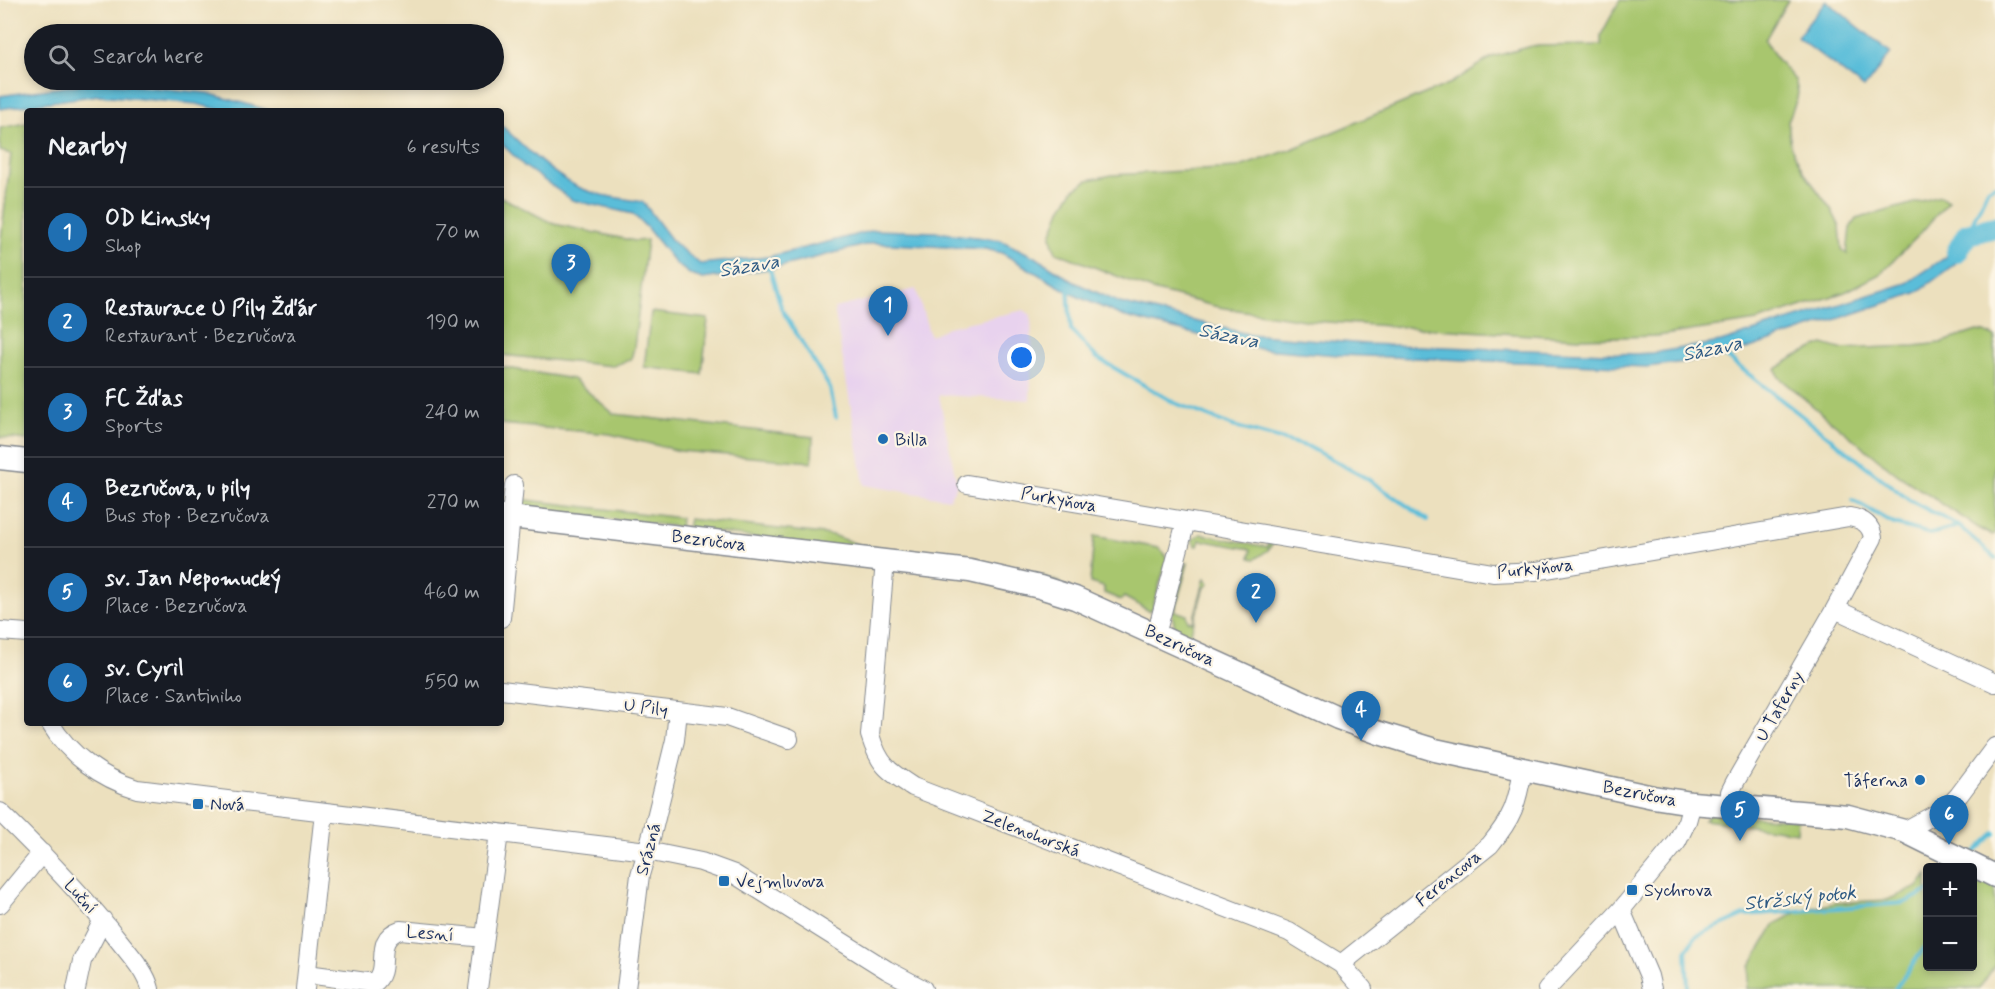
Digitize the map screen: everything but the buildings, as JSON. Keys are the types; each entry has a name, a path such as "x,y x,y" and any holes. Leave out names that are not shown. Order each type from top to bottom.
{"main road":[{"path":"0,458 24,461"},
{"name":"Bezručova","path":"506,517 970,571 1040,587 1075,598 1338,718 1435,750 1653,797 1692,803 1848,816 1904,831 1993,874"}],"street":[{"name":"Purkyňova","path":"967,484 1493,573 1536,571 1849,517"},
{"path":"504,557 506,517 514,485"},
{"name":"U Taferny","path":"1730,805 1730,792 1735,782 1835,609 1873,538 1869,526 1849,517"},
{"path":"1156,634 1186,521"},
{"name":"Zelenohorská","path":"885,561 870,735 875,752 888,771 913,787 1289,932 1341,964 1363,989"},
{"path":"1835,609 1995,683"},
{"path":"0,631 24,633"},
{"name":"U Pily","path":"504,690 727,717 789,739"},
{"name":"Srázná","path":"626,989 640,874 675,741 678,711"},
{"path":"52,726 56,734 95,770 137,789 647,851 701,862 734,874 887,970 920,988"},
{"path":"1904,831 1947,808 1995,747"},
{"name":"Ferencova","path":"1341,964 1490,845 1506,826 1517,804 1523,769"},
{"path":"1547,989 1621,910 1677,842 1692,803"},
{"name":"Luční","path":"0,812 42,853 103,920 133,958 149,983 150,989"},
{"name":"Lesní","path":"324,812 306,981 375,983 380,976 386,938 391,933 400,930 485,938"},
{"path":"478,989 499,833"},
{"path":"0,904 42,853"},
{"path":"1621,910 1649,976 1652,989"},
{"path":"76,989 82,961 103,920"}],"shaded area":[{"path":"916,289 930,336 948,327 1024,310 1031,315 1030,400 939,395 957,485 949,499 864,485 834,308"}],"green space":[{"path":"1620,0 1788,0 1765,40 1795,80 1798,92 1788,121 1791,147 1803,171 1831,209 1840,227 1842,249 1847,254 1850,228 1856,219 1940,196 1949,201 1880,274 1845,292 1757,321 1657,336 1580,338 1311,321 1218,307 1152,290 1056,252 1053,246 1051,235 1062,207 1074,189 1088,180 1112,175 1237,168 1292,149 1451,83 1492,57 1532,46 1601,45 1601,35"},
{"path":"24,124 24,440 0,437 0,247 11,154 0,151 0,128"},
{"path":"504,199 554,224 635,241 647,240 634,348 631,359 613,366 504,355"},
{"path":"651,312 708,319 702,374 644,367"},
{"path":"1977,331 1995,337 1995,534 1991,535 1898,475 1779,377 1776,369 1796,356 1823,344 1840,349 1915,346 1940,343"},
{"path":"504,368 573,379 614,414 813,437 812,462 680,451 610,434 504,424"},
{"path":"518,499 681,518 680,527 524,509"},
{"path":"689,519 832,535 859,545 984,563 1033,573 1061,583 687,528"},
{"path":"1201,534 1267,547 1269,542 1273,543 1268,550 1255,559 1250,558 1251,549 1200,540 1196,546 1192,540"},
{"path":"1094,536 1159,548 1165,554 1167,559 1152,610 1149,611 1124,597 1121,600 1104,593 1104,587 1090,583"},
{"path":"1186,563 1188,563 1175,611 1187,615 1188,621 1193,622 1205,578 1209,583 1203,590 1190,636 1175,628 1172,614"},
{"path":"1710,814 1798,819 1797,832 1704,820"},
{"path":"1923,880 1923,971 1977,971 1977,883 1986,880 1995,883 1995,965 1979,989 1747,989 1750,966 1775,924 1799,911 1835,903 1887,900 1918,887"}],"water":[{"path":"1826,1 1891,53 1864,88 1797,37"},
{"path":"42,90 177,90 207,93 260,108 212,108 197,104 99,95 0,109 0,96"},
{"path":"504,128 545,165 574,185 599,194 643,202 674,243 700,264 768,257 875,230 936,232 1000,240 1037,258 1074,282 1120,303 1248,334 1366,344 1633,354 1721,342 1907,283 1946,257 1962,230 1977,225 1973,241 1953,266 1916,293 1722,357 1647,367 1339,355 1251,348 1122,316 1072,294 1002,253 985,249 873,243 775,268 703,279 691,275 675,263 633,214 572,200 524,166 504,146"}],"waterway":[{"path":"1969,230 1988,189 1995,185"},
{"name":"Sázava","path":"1957,252 1967,234 1995,227"},
{"path":"769,266 782,310 830,388 836,417"},
{"path":"1068,287 1071,330 1097,358 1175,403 1233,426 1309,447 1366,478 1428,520"},
{"path":"1723,354 1909,500 1959,526 1995,558"},
{"path":"1852,500 1894,524 1931,534 1958,526"},
{"name":"Stržský potok","path":"1972,855 1995,833"},
{"name":"Stržský potok","path":"1688,989 1686,951 1696,936 1744,915 1904,903 1923,894"},
{"path":"1895,989 1923,950"}],"place":[{"name":"FC Žďas","path":"571,294"},
{"name":"OD Kinsky","path":"888,336"},
{"name":"Billa","path":"883,439"},
{"name":"Restaurace U Pily Žďár","path":"1256,623"},
{"name":"Bezručova, u pily","path":"1361,741"},
{"name":"Táferna","path":"1920,780"},
{"name":"Nová","path":"198,804"},
{"name":"sv. Jan Nepomucký","path":"1740,841"},
{"name":"sv. Cyril","path":"1949,845"},
{"name":"Vejmluvova","path":"724,881"},
{"name":"Sychrova","path":"1632,890"}]}
